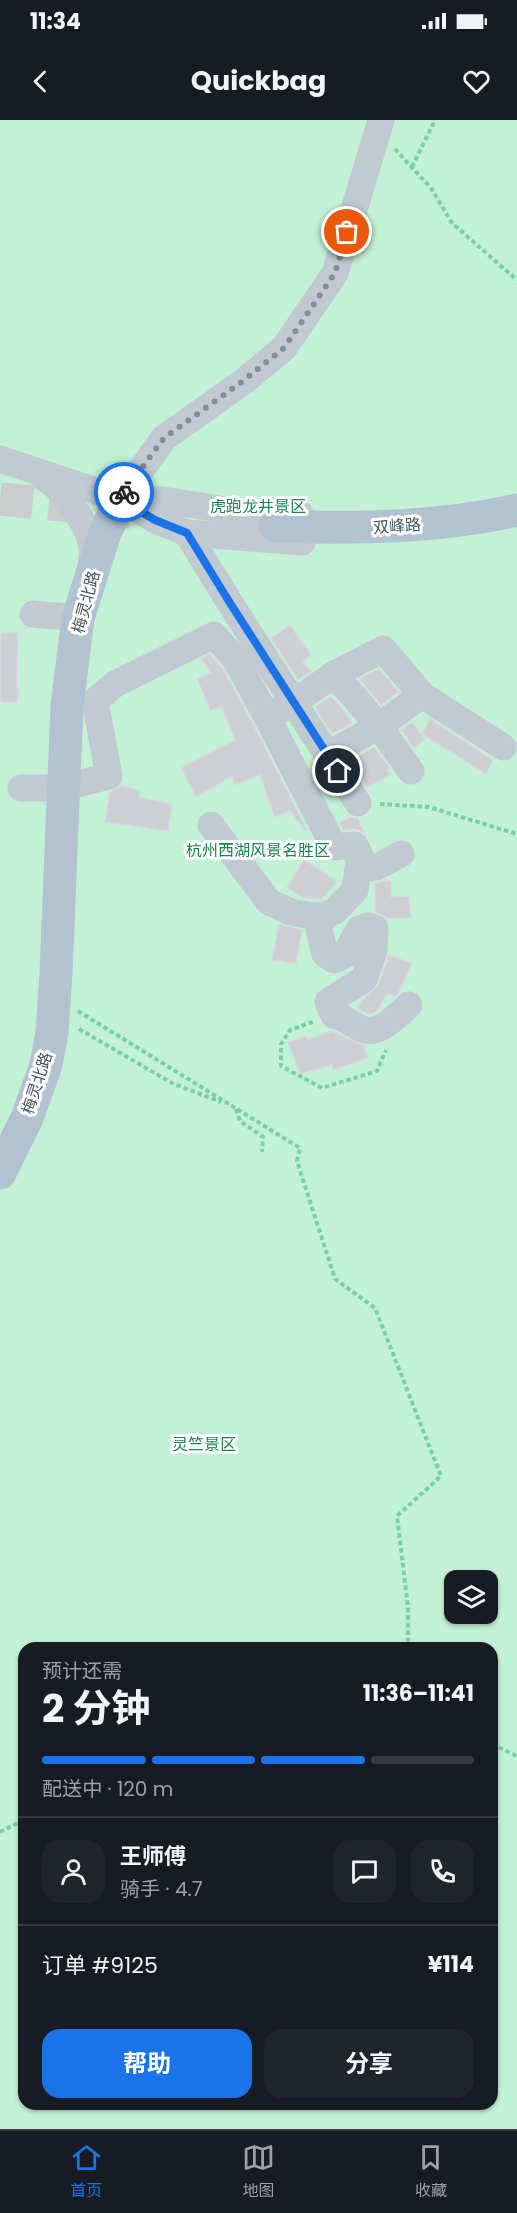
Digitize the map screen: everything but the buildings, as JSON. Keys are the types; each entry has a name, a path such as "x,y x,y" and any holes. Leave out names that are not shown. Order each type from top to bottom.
{"main road":[{"name":"梅灵北路","path":"0,1173 27,1118 63,1011 62,788 67,706 78,618 105,536 120,499"},
{"name":"双峰路","path":"275,526 394,527 478,519 517,510"}],"street":[{"name":"梅灵北路","path":"120,499 164,438 243,381 284,348 335,273 380,125"},
{"path":"8,462 120,499 155,520 187,533 292,542 380,542 462,534 517,520"},
{"path":"8,462 51,481 78,514 92,544 91,579"},
{"path":"120,499 163,500 244,513 361,514 517,501"},
{"path":"187,533 358,803"},
{"path":"33,614 78,618"},
{"path":"21,788 62,788 109,776 95,701 115,684 214,635 236,660 334,848 355,845 360,855 355,890 335,911 323,916 291,912 269,902 212,825"},
{"path":"267,717 293,703 333,675 383,649 422,696 503,747"},
{"path":"333,675 353,694 411,771"},
{"path":"327,755 379,726 422,696"},
{"path":"358,870 377,867 401,854"},
{"path":"323,916 319,930 325,954 334,960 345,955 359,929 368,926 375,928 374,951 364,979 328,1002 334,1015 347,1019 363,1030 377,1030 387,1025 409,1005"}],"path":[{"path":"412,167 435,120"},
{"path":"380,125 431,188 452,223 517,280"},
{"path":"358,803 429,807 517,834"},
{"path":"63,1011 172,1083 232,1106"},
{"path":"63,1011 232,1106 300,1148 297,1161 335,1279 375,1308 441,1476 397,1516 408,1607 408,1642"},
{"path":"334,1015 290,1030 281,1044 281,1066 322,1088 377,1071 387,1047"},
{"path":"237,1109 240,1121 263,1137 262,1152"},
{"path":"498,1747 517,1756"},
{"path":"0,1832 18,1823"}],"green space":[{"name":"虎跑龙井景区","path":"0,120 517,120 517,2129 0,2129"}],"tunnel":[{"path":"0,499 142,513"}],"way so far":[{"path":"124,492 164,438 243,381 284,348 335,273 347,232"}],"route":[{"path":"124,492 120,499 155,520 187,533 338,771"}],"park label":[{"name":"杭州西湖风景名胜区","path":"258,850"},
{"name":"灵竺景区","path":"204,1444"}]}
